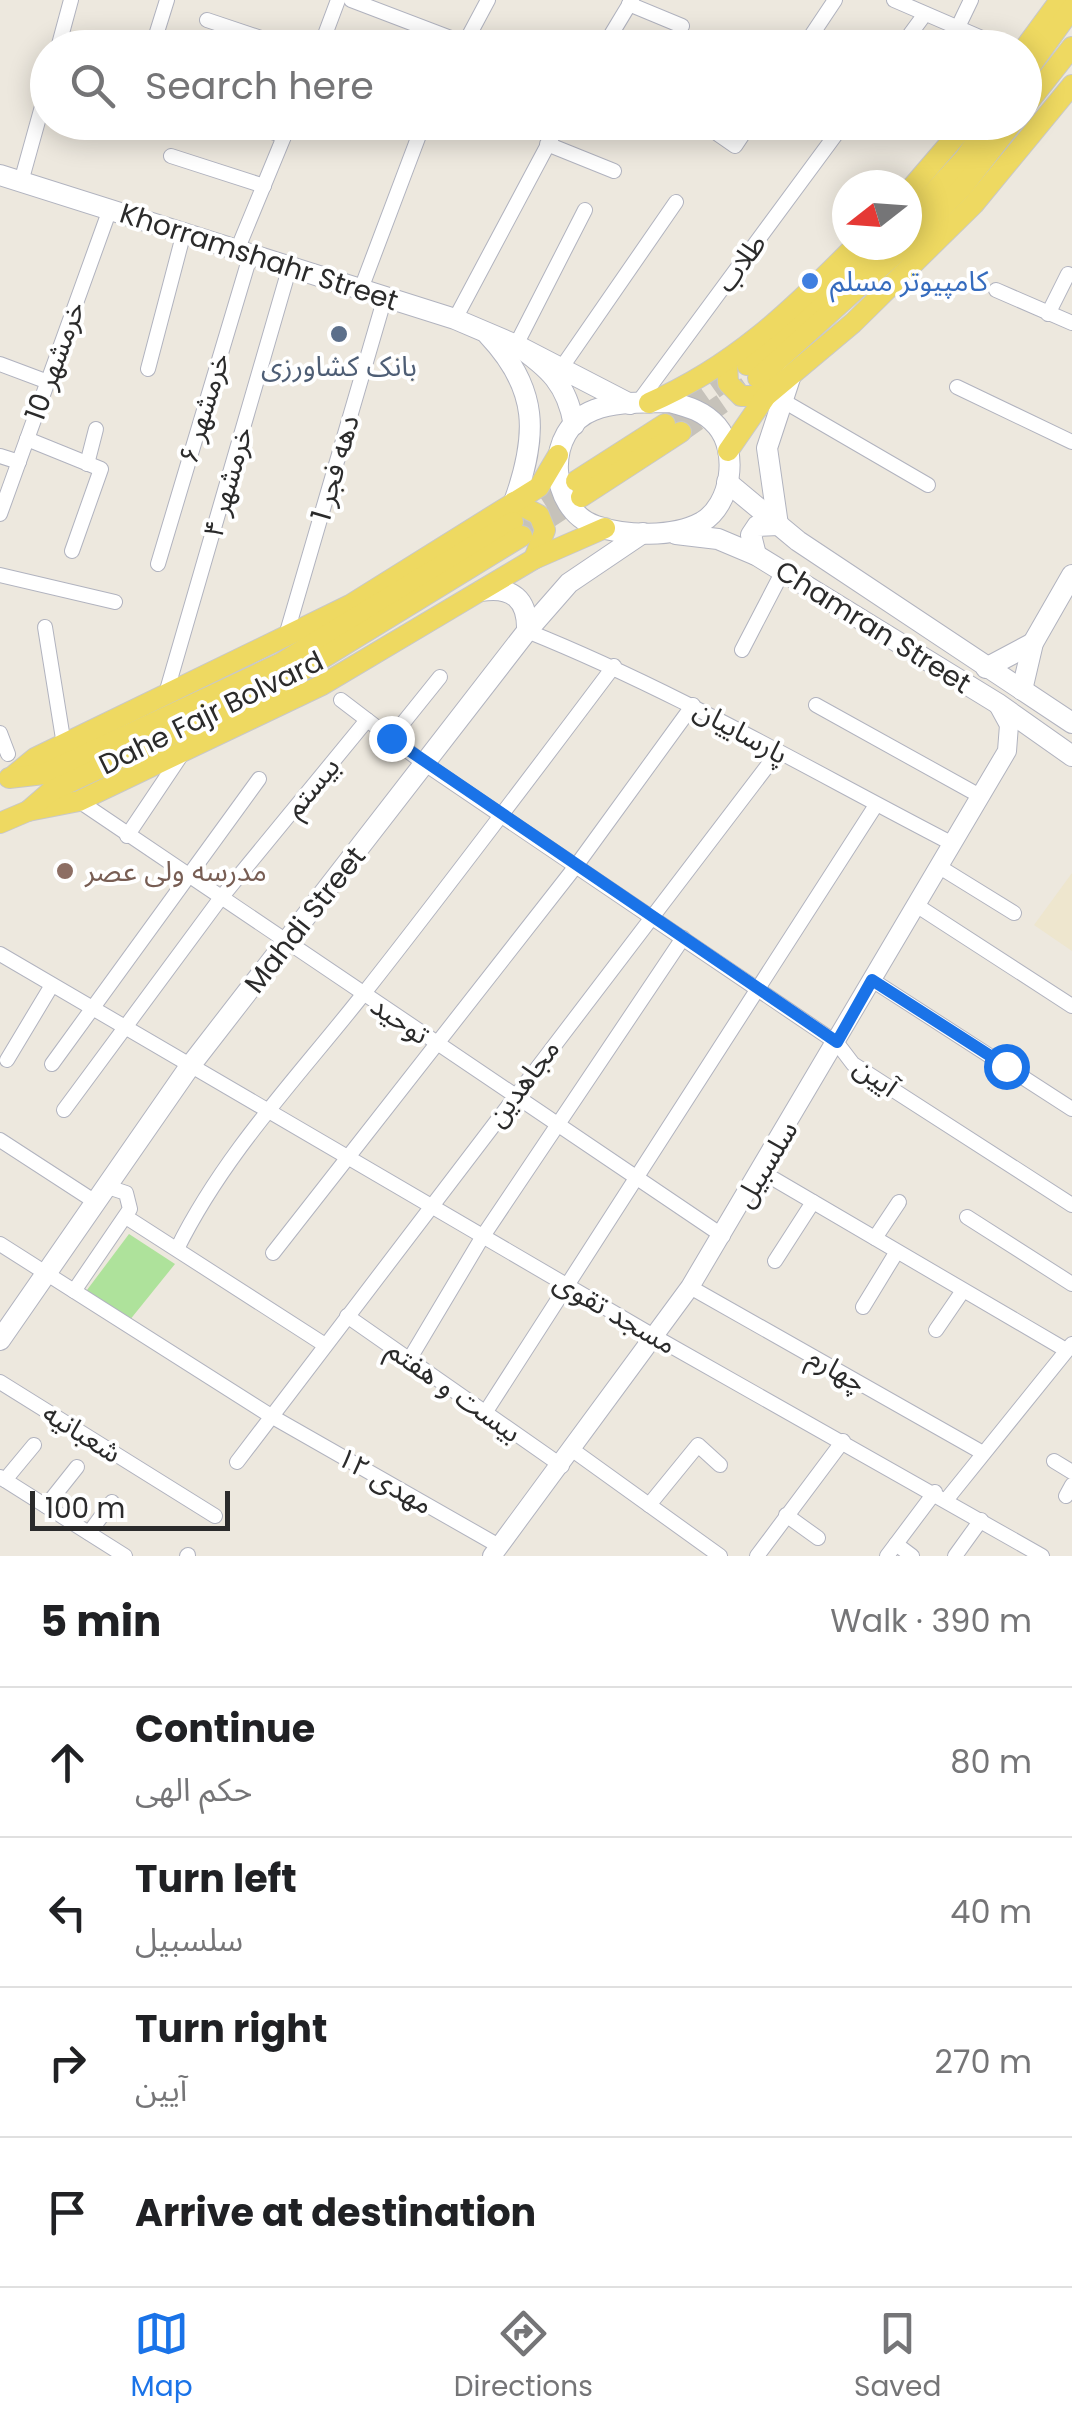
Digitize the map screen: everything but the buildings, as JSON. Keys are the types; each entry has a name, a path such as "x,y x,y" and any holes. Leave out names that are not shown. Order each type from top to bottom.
{"main road":[{"path":"1038,30 1060,0"},
{"path":"1042,49 1072,8"},
{"path":"1042,85 1072,46"},
{"path":"1042,121 1072,85"},
{"path":"922,175 952,140"},
{"path":"922,205 978,140"},
{"path":"922,228 962,188 999,140"},
{"path":"638,404 702,380 756,380 792,374 853,323 974,204 1027,140"},
{"name":"Khorramshahr Street","path":"0,176 454,319 638,404"},
{"path":"558,456 556,471 562,494 576,515 605,528 651,532 703,522 723,501 728,451 756,380 845,260"},
{"path":"756,380 869,260"},
{"path":"756,380 888,260"},
{"path":"483,330 522,380 530,412 531,444 516,520"},
{"name":"Khorramshahr Street","path":"516,345 552,370 569,396 574,424"},
{"path":"756,380 778,524 757,526 751,535 756,555"},
{"path":"516,520 574,424 594,409 670,402 695,408 714,423 728,451"},
{"path":"578,489 673,428"},
{"name":"Chamran Street","path":"727,482 778,524 986,668 1071,721"},
{"path":"6,779 34,758 284,639 516,520 539,515 545,530 534,558"},
{"name":"Dahe Fajr Bolvard","path":"6,779 44,774 282,662 516,520"},
{"name":"Dahe Fajr Bolvard","path":"0,823 28,811 51,790 282,684 516,520"},
{"path":"28,811 79,800 322,685 534,558 605,528"},
{"name":"Chamran Street","path":"651,532 718,539 756,555 996,704 1065,752"},
{"name":"Mahdi Street","path":"0,1340 190,1066 527,630 569,583 651,532"},
{"path":"1022,690 1034,643 1072,575"},
{"path":"481,591 500,588 517,595 528,612 527,630"},
{"path":"986,668 1034,643"}],"street":[{"path":"62,30 70,0"},
{"path":"158,30 167,0"},
{"path":"327,30 338,0"},
{"path":"351,0 431,30"},
{"path":"477,30 488,0"},
{"path":"815,30 835,0"},
{"path":"894,0 963,30"},
{"path":"958,28 970,0"},
{"path":"614,30 631,2 682,26"},
{"path":"914,30 926,14"},
{"path":"207,20 237,30"},
{"path":"22,182 33,140"},
{"name":"خرمشهر ۶","path":"158,564 244,251 283,140"},
{"path":"361,290 417,140"},
{"path":"454,319 550,140"},
{"name":"طلاب","path":"638,404 832,140"},
{"path":"548,144 614,171"},
{"path":"171,156 264,186"},
{"path":"562,366 676,202"},
{"name":"خرمشهر 10","path":"0,514 110,209"},
{"path":"516,345 585,210"},
{"path":"148,369 184,232"},
{"name":"خرمشهر ۴","path":"165,697 290,266"},
{"path":"1048,314 1068,274"},
{"path":"996,290 1072,322"},
{"name":"دهه فجر 1","path":"284,639 386,297"},
{"path":"0,364 48,382"},
{"path":"756,380 928,486"},
{"path":"957,387 1072,442"},
{"path":"87,464 96,428"},
{"path":"27,439 101,469 72,551"},
{"path":"0,456 19,462"},
{"path":"742,650 782,570"},
{"path":"0,575 115,602"},
{"path":"45,627 64,745"},
{"name":"پارساییان","path":"527,630 614,666 951,843"},
{"path":"178,1249 194,1215 266,1110 363,995 614,666"},
{"path":"391,738 440,677"},
{"name":"آیین","path":"341,700 500,816 837,1042 853,1064 1072,1206"},
{"path":"996,704 1009,726 1007,750 1041,742 1065,752"},
{"path":"273,1253 576,866 693,706"},
{"path":"816,706 980,796"},
{"name":"بیستم","path":"64,1110 220,899 367,720"},
{"path":"0,734 8,754"},
{"name":"سلسبیل","path":"496,1551 657,1338 723,1236 1007,750"},
{"path":"127,836 184,752"},
{"name":"مجاهدین","path":"237,1462 778,752"},
{"path":"52,1064 259,779"},
{"name":"توحید","path":"79,800 723,1236"},
{"path":"485,1413 876,804"},
{"path":"938,866 1014,913"},
{"path":"916,905 1072,1006"},
{"path":"410,1360 484,1236 683,938"},
{"name":"مسجد تقوی","path":"0,954 657,1338 1042,1556"},
{"path":"872,980 1072,1109"},
{"path":"6,1060 52,985"},
{"path":"0,1140 102,1195 126,1194 130,1209 74,1291"},
{"path":"762,1172 962,1292 1069,1347 983,1453 892,1550 912,1556"},
{"path":"775,1261 813,1202"},
{"path":"875,1238 899,1202"},
{"path":"126,1216 325,1345"},
{"path":"967,1217 1072,1284"},
{"name":"مهدی ۱۲","path":"0,1244 271,1416 496,1551"},
{"path":"863,1307 896,1252"},
{"name":"چهارم","path":"690,1287 983,1453"},
{"path":"936,1330 962,1292"},
{"name":"بیست و هفتم","path":"347,1316 485,1413 649,1505 715,1555"},
{"name":"شعبانیه","path":"0,1382 215,1516"},
{"path":"757,1556 842,1441"},
{"path":"34,1445 3,1478 126,1556"},
{"path":"649,1505 698,1445 720,1465"},
{"path":"1054,1461 1072,1472"},
{"path":"46,1506 77,1468"},
{"path":"89,1533 112,1502"},
{"path":"786,1515 818,1538"},
{"path":"955,1556 981,1520"}],"shaded area":[{"path":"1072,873 1072,951 1034,925"}],"green space":[{"path":"129,1234 175,1264 129,1321 84,1294"}],"tunnel":[{"path":"665,424 738,372"},
{"path":"681,432 749,385"},
{"path":"518,518 574,482"},
{"path":"522,536 581,497"}],"place":[{"name":"کامپیوتر مسلم","path":"810,281"},
{"name":"بانک کشاورزی","path":"339,334"},
{"name":"مدرسه ولی عصر","path":"65,871"}],"route":[{"path":"391,738 500,816 837,1042 872,980 1006,1066"}]}
